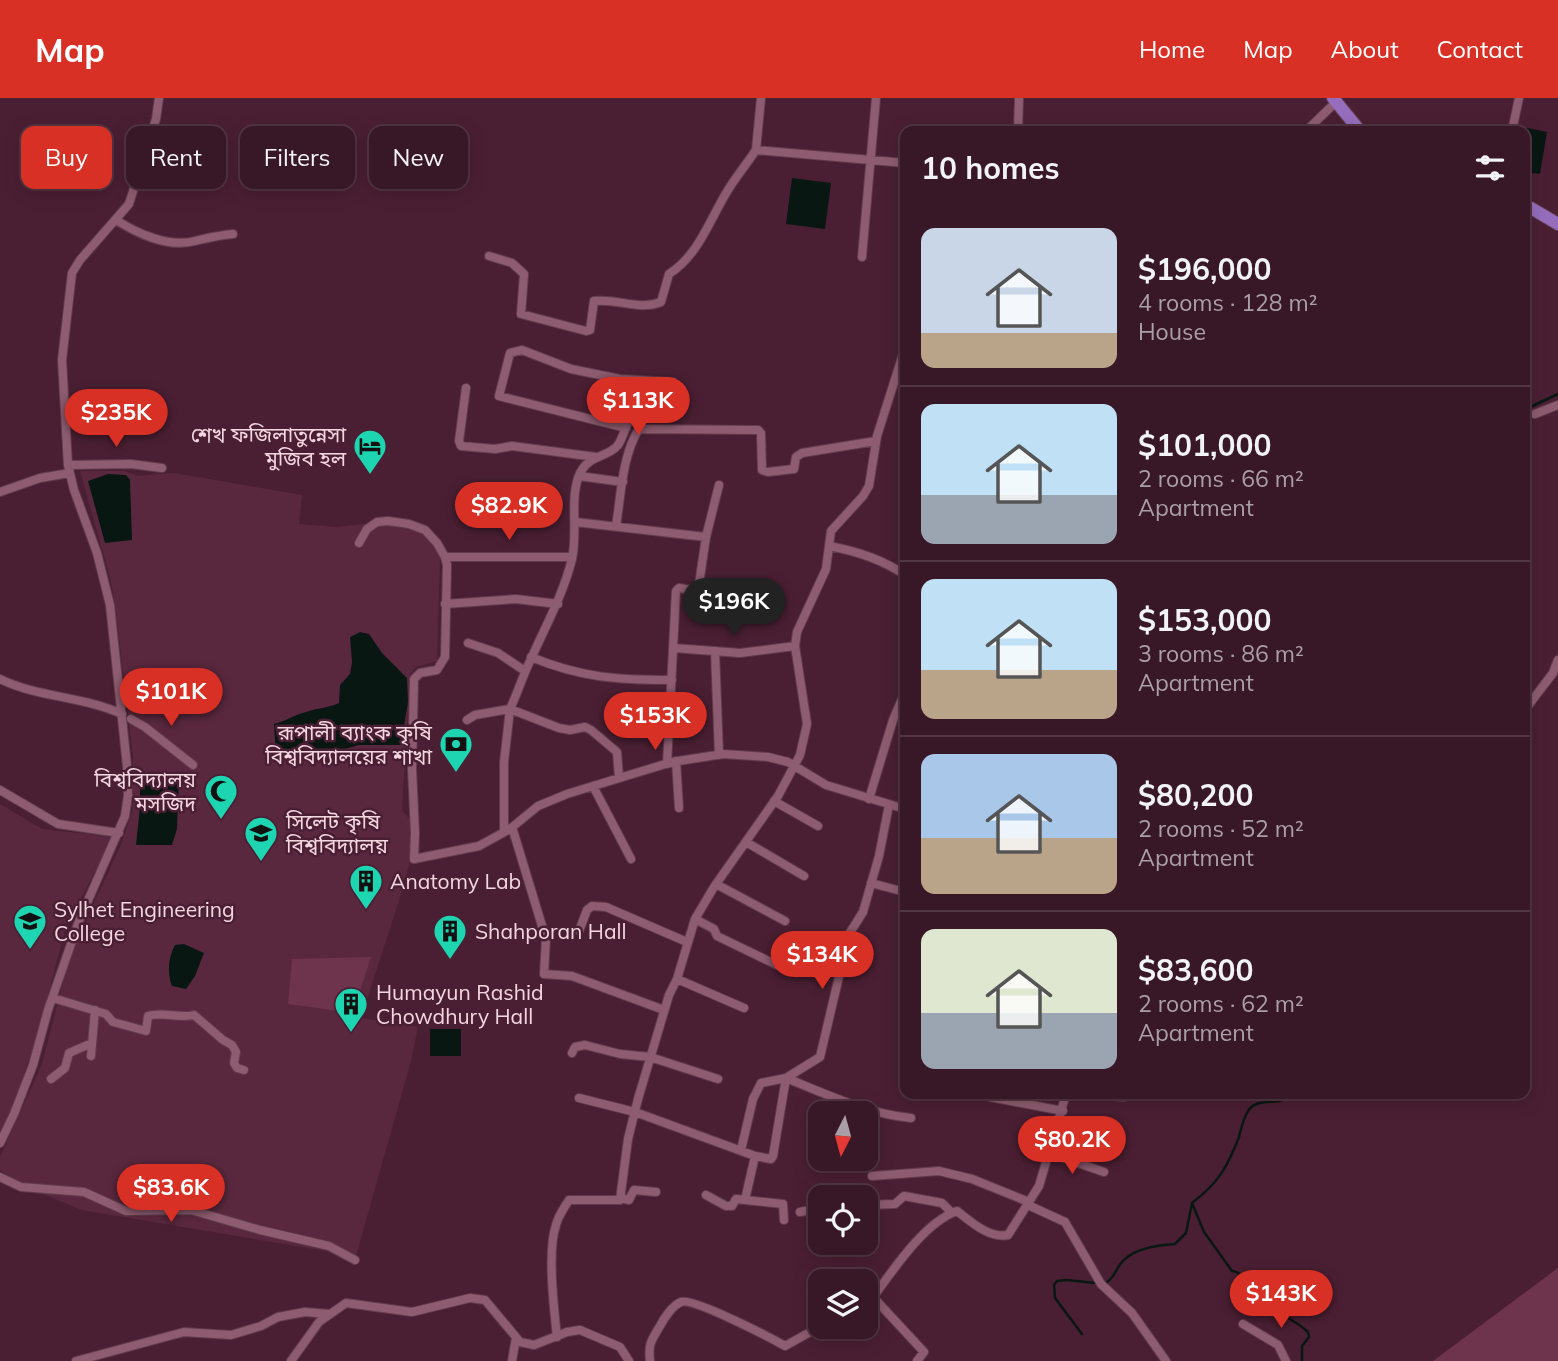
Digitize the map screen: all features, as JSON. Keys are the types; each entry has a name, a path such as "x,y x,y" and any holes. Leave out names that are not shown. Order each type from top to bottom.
{"main road":[{"path":"1335,100 1356,126"},
{"path":"1530,208 1558,224"}],"street":[{"path":"0,1143 33,1065 79,921 120,832 128,796 110,605 97,553 69,469 62,360 72,273 80,260 129,204 156,119 159,98"},
{"path":"489,256 512,263 524,274 521,314 590,330 594,301 648,307 661,302 669,274 677,269 701,242 725,195 756,150 761,98"},
{"path":"862,257 876,98"},
{"path":"1018,126 1019,98"},
{"path":"1513,126 1519,98"},
{"path":"1311,126 1335,100"},
{"path":"756,150 900,163"},
{"path":"116,220 152,238 181,243 233,234"},
{"path":"626,428 499,396 510,353 522,350 571,369 620,379 673,382"},
{"path":"620,1198 635,1112 664,1010 677,979 695,919 796,766 804,743 807,724 795,646 797,632 826,569 831,531 869,486 876,441 900,364"},
{"path":"620,379 627,402 626,428 617,447 589,460 579,476 572,558 558,604 531,657 510,709 504,762 508,830 546,939 544,974 572,976 664,1010"},
{"path":"466,388 459,440 461,446 495,449 512,446 596,457"},
{"path":"1535,414 1558,405"},
{"path":"616,526 623,482 634,437 639,429 758,430 761,433 762,470 768,472 794,469 796,457 802,453 876,441"},
{"path":"0,492 69,469 131,464 162,468"},
{"path":"579,476 623,482"},
{"path":"698,591 706,537 719,485"},
{"path":"359,543 367,530 377,522 399,522 425,530 445,557 445,657 437,670 420,673 414,679 414,859 479,846 508,830 538,807 593,786 671,763 719,755 768,757 788,762 826,785 900,808"},
{"path":"575,522 706,537"},
{"path":"829,546 854,551 891,565 900,571"},
{"path":"445,557 572,558"},
{"path":"679,808 671,763 676,591 679,588 730,596"},
{"path":"444,604 516,599 558,604"},
{"path":"468,643 498,653 525,671"},
{"path":"674,648 751,652 795,646"},
{"path":"715,651 719,755"},
{"path":"531,657 593,677 672,680"},
{"path":"1530,703 1553,673 1558,660"},
{"path":"0,679 31,690 95,704 122,714"},
{"path":"869,799 886,741 900,707"},
{"path":"467,720 475,715 510,709 559,728 570,730 586,727 620,756 620,778"},
{"path":"131,719 193,765"},
{"path":"593,786 631,859"},
{"path":"0,790 58,824 120,832"},
{"path":"774,801 818,826"},
{"path":"741,1150 753,1099 761,1083 786,1078 820,1057 849,934 863,912 889,805"},
{"path":"746,842 804,876"},
{"path":"871,883 900,891"},
{"path":"716,884 785,921"},
{"path":"579,931 587,910 592,906 606,907 687,942"},
{"path":"695,919 714,929 717,936 777,965"},
{"path":"677,979 744,1008"},
{"path":"53,998 107,1014 113,1022 146,1031 148,1016 153,1014 177,1018 194,1015 232,1045 236,1052 234,1063 237,1068 244,1070"},
{"path":"91,1056 95,1010"},
{"path":"51,1079 65,1068 69,1053 92,1043"},
{"path":"572,1053 575,1047 585,1045 620,1054 650,1057 718,1079"},
{"path":"786,1078 855,1105 895,1117 911,1118"},
{"path":"579,1098 635,1112 685,1132 771,1159 786,1078"},
{"path":"1000,1099 1063,1111"},
{"path":"878,1289 902,1257 947,1215 957,1211 978,1227 1003,1236 1008,1235 1039,1186 1065,1099"},
{"path":"1049,1153 1104,1172"},
{"path":"746,1200 755,1156"},
{"path":"872,1175 939,1171 972,1179 1029,1203 1065,1222 1101,1284 1132,1313 1166,1361"},
{"path":"0,1177 21,1188 84,1192 126,1211 191,1210 329,1246 355,1260"},
{"path":"556,1337 552,1249 558,1217 569,1200 629,1200 634,1190 656,1192"},
{"path":"705,1195 726,1206 732,1206 736,1199 783,1204 784,1220"},
{"path":"878,1204 895,1203 904,1196 942,1203 952,1213"},
{"path":"800,1212 808,1210"},
{"path":"291,1361 318,1322 346,1304 412,1312 462,1299 478,1298 485,1300 520,1342 534,1345 567,1332 580,1330 620,1347 629,1361"},
{"path":"650,1361 648,1346 663,1320 680,1302 690,1301 706,1310 753,1327 785,1346 808,1333"},
{"path":"878,1308 924,1352 917,1361"},
{"path":"76,1361 184,1332 231,1335 261,1326 278,1317 305,1312 329,1314"},
{"path":"1243,1324 1278,1345 1286,1361"},
{"path":"512,1361 516,1338"}],"shaded area":[{"path":"1530,128 1547,132 1540,174 1530,173"},
{"path":"792,178 831,183 825,229 786,224"},
{"path":"643,395 669,397 667,421 640,418"},
{"name":"সিলেট কৃষি বিশ্ববিদ্যালয়","path":"80,471 124,471 138,476 174,473 302,495 299,524 336,527 367,524 376,527 386,525 409,528 424,532 433,541 440,557 437,661 416,667 410,674 402,810 411,821 412,854 361,1018 418,1027 411,1061 356,1256 82,1210 26,1187 0,1170 0,1157 42,1064 70,956 122,842 133,809 133,757 116,612 111,581"},
{"path":"108,474 126,475 130,480 132,540 105,543 88,481"},
{"path":"360,632 369,634 382,653 407,678 408,702 401,745 359,745 320,756 276,758 274,724 339,703 340,685 350,674 352,662 350,637"},
{"path":"140,775 179,777 177,829 172,845 136,845"},
{"name":"Sylhet Engineering College","path":"0,804 42,829 113,837 66,927 35,1043 13,1106 0,1132"},
{"path":"184,944 204,953 195,976 186,989 172,986 169,971 175,945"},
{"path":"371,957 353,1013 288,1004 292,959"},
{"path":"430,1029 461,1029 461,1056 430,1056"},
{"path":"1558,1268 1558,1361 1433,1361"}],"waterway":[{"path":"1530,407 1558,394"},
{"path":"1103,1284 1111,1279 1130,1255 1148,1248 1175,1244 1186,1233 1192,1203 1209,1189 1226,1166 1248,1111 1252,1106 1284,1099"},
{"path":"1192,1203 1204,1232 1232,1271 1243,1277 1260,1300 1308,1332 1309,1337 1302,1346 1302,1361"},
{"path":"1082,1334 1055,1298 1054,1285 1057,1281 1066,1280 1096,1283"}],"place":[{"name":"শেখ ফজিলাতুন্নেসা মুজিব হল","path":"370,476"},
{"name":"রূপালী ব্যাংক কৃষি বিশ্ববিদ্যালয়ের শাখা","path":"456,774"},
{"name":"বিশ্ববিদ্যালয় মসজিদ","path":"221,821"},
{"name":"সিলেট কৃষি বিশ্ববিদ্যালয়","path":"261,863"},
{"name":"Anatomy Lab","path":"366,911"},
{"name":"Sylhet Engineering College","path":"30,951"},
{"name":"Shahporan Hall","path":"450,961"},
{"name":"Humayun Rashid Chowdhury Hall","path":"351,1034"}]}
